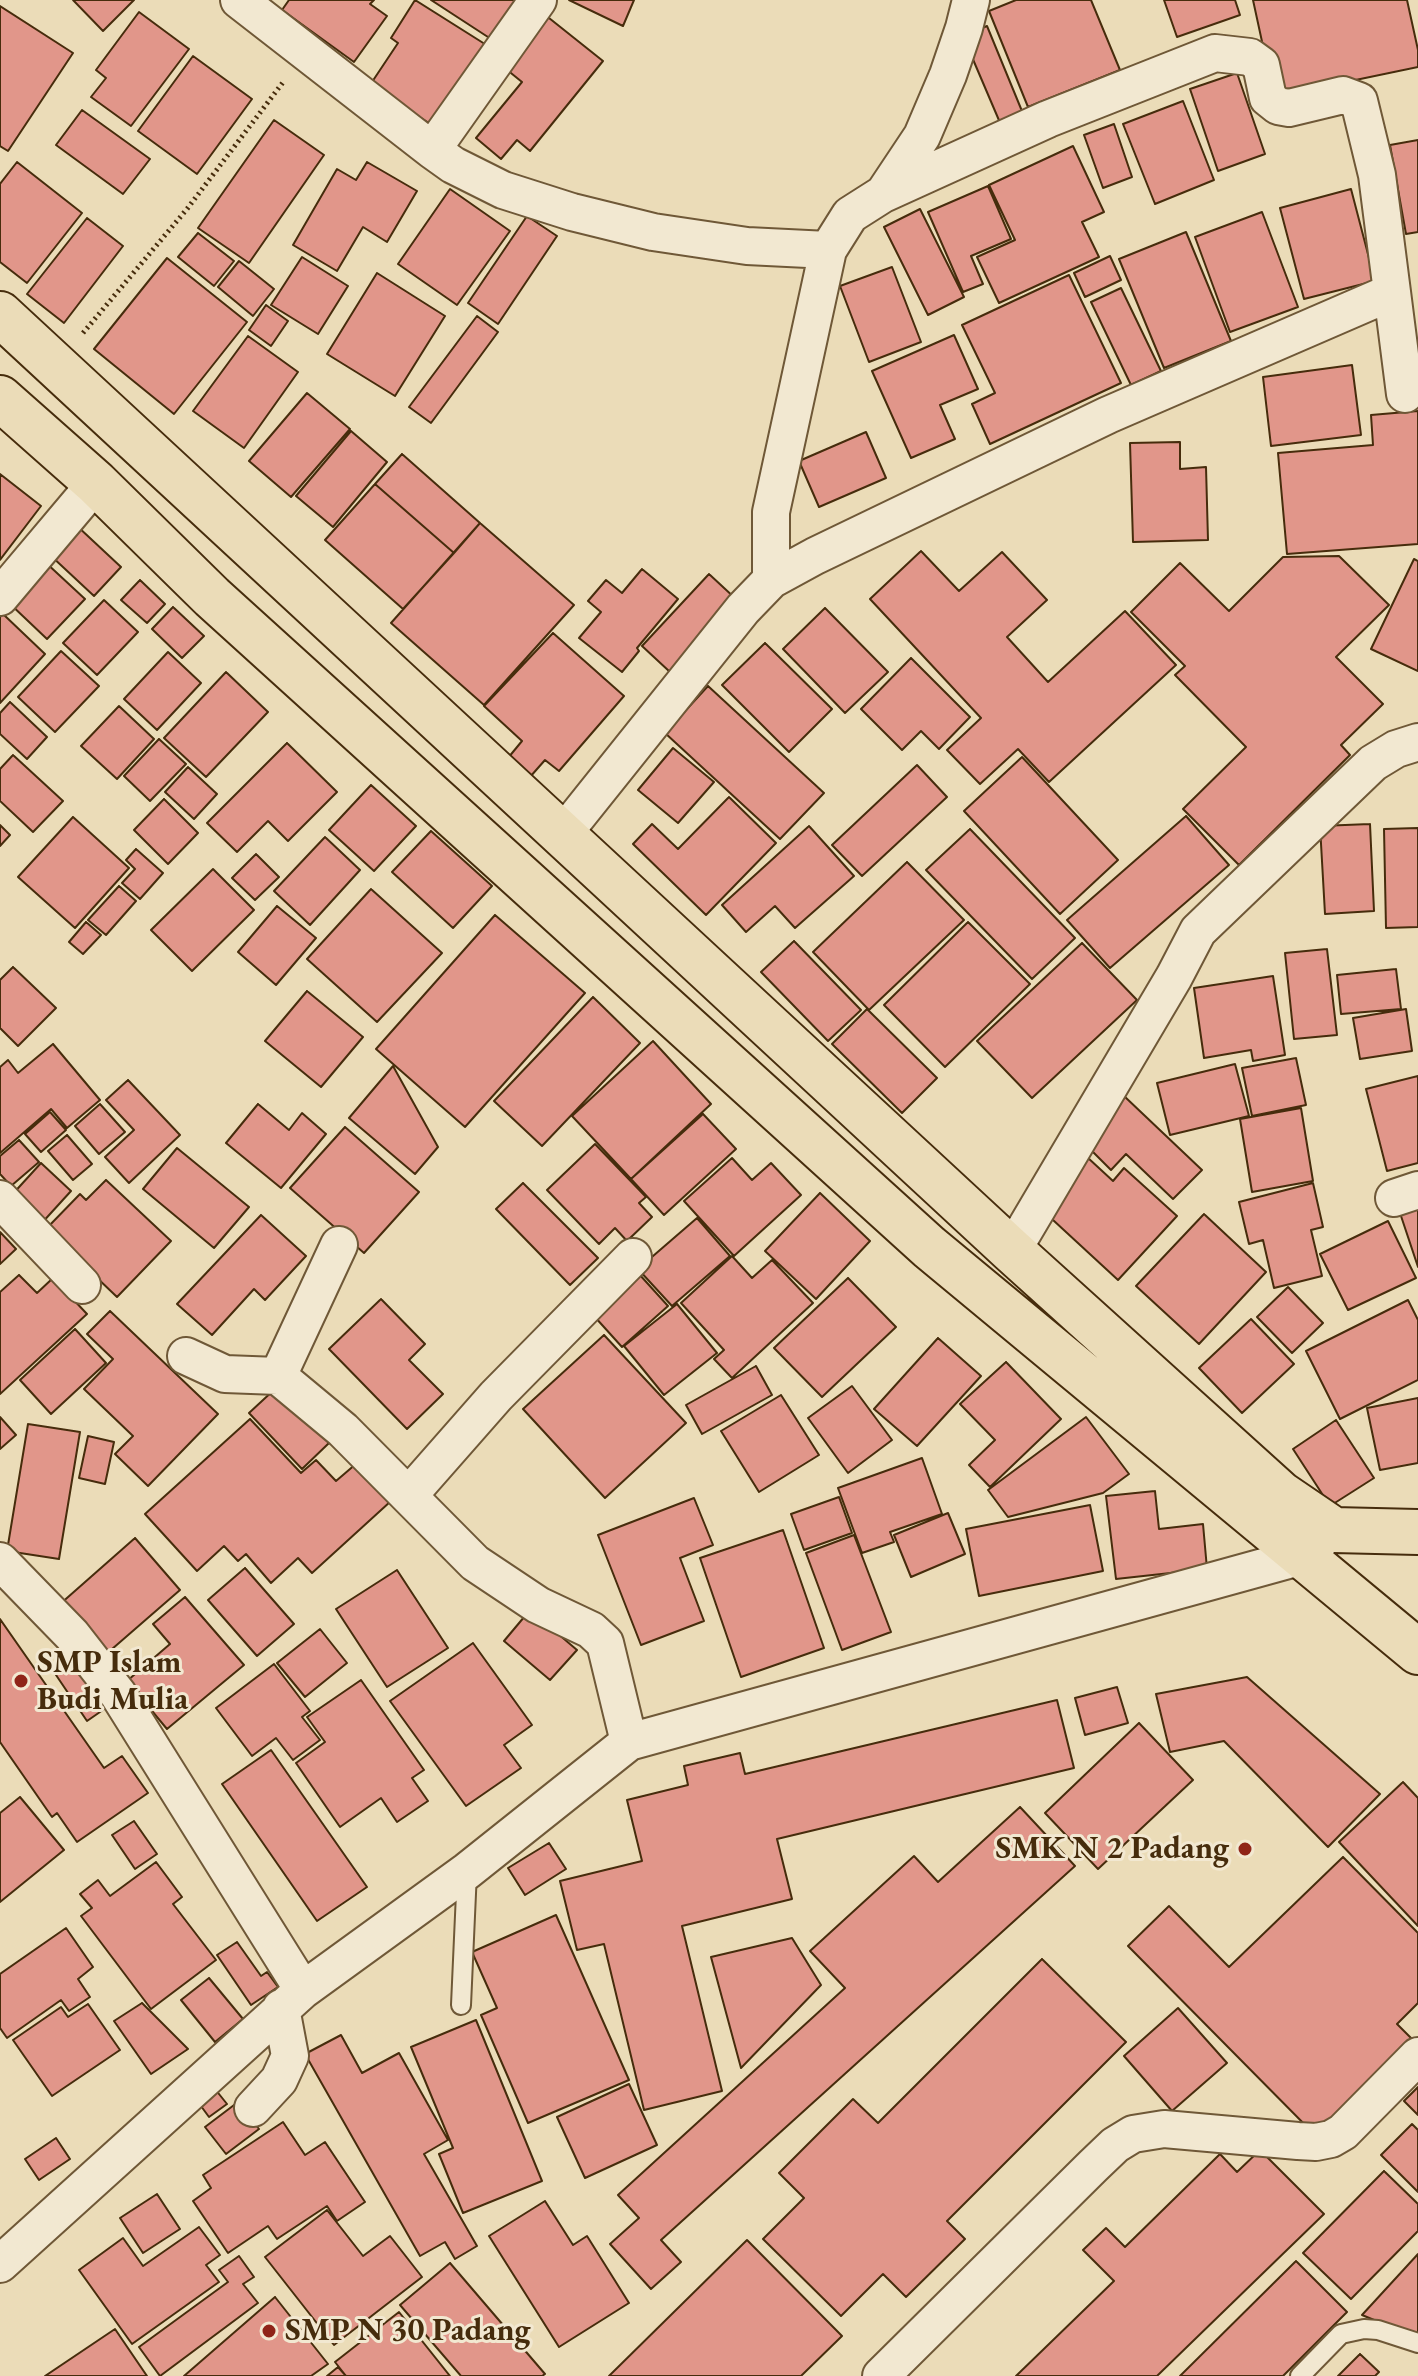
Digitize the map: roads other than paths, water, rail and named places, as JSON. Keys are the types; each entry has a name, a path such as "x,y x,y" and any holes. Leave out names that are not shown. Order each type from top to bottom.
{"main road":[{"path":"0,314 1012,1251 1281,1494 1318,1543 1418,1652"},
{"path":"0,398 96,483 212,597 929,1247 1318,1543 1418,1532"},
{"path":"212,597 257,552"}],"street":[{"path":"239,0 432,150 453,165 503,190 572,212 653,232 747,246 828,250"},
{"path":"432,150 538,0"},
{"path":"883,194 922,136 948,75 971,0"},
{"path":"771,580 771,512 828,250 850,215 883,194 1048,119 1215,53 1250,57 1261,65 1268,98 1278,106 1289,108 1343,95 1359,101 1377,175 1405,394"},
{"path":"563,834 743,609 771,580 1108,415 1392,292"},
{"path":"0,597 96,483"},
{"path":"1012,1251 1198,931 1373,763 1396,749 1418,742"},
{"path":"0,1199 82,1285"},
{"path":"278,1376 339,1245"},
{"path":"409,1495 496,1396 633,1257"},
{"path":"186,1356 225,1374 278,1376 343,1430 475,1563 538,1605 591,1630 605,1643 629,1742"},
{"path":"0,2264 292,1999 467,1871 629,1742 1318,1543"},
{"path":"0,1561 72,1635 118,1694 292,1999 290,2056 279,2080 253,2108"},
{"path":"881,2376 1093,2166 1115,2145 1133,2134 1164,2129 1298,2141 1331,2139 1343,2132 1418,2056"}],"lane":[{"path":"461,2005 467,1871"},
{"path":"1300,2376 1341,2334 1364,2329 1378,2330 1418,2343"}],"place":[{"name":"SMP Islam Budi Mulia","path":"21,1681"},
{"name":"SMK N 2 Padang","path":"1245,1849"},
{"name":"SMP N 30 Padang","path":"269,2331"}]}
